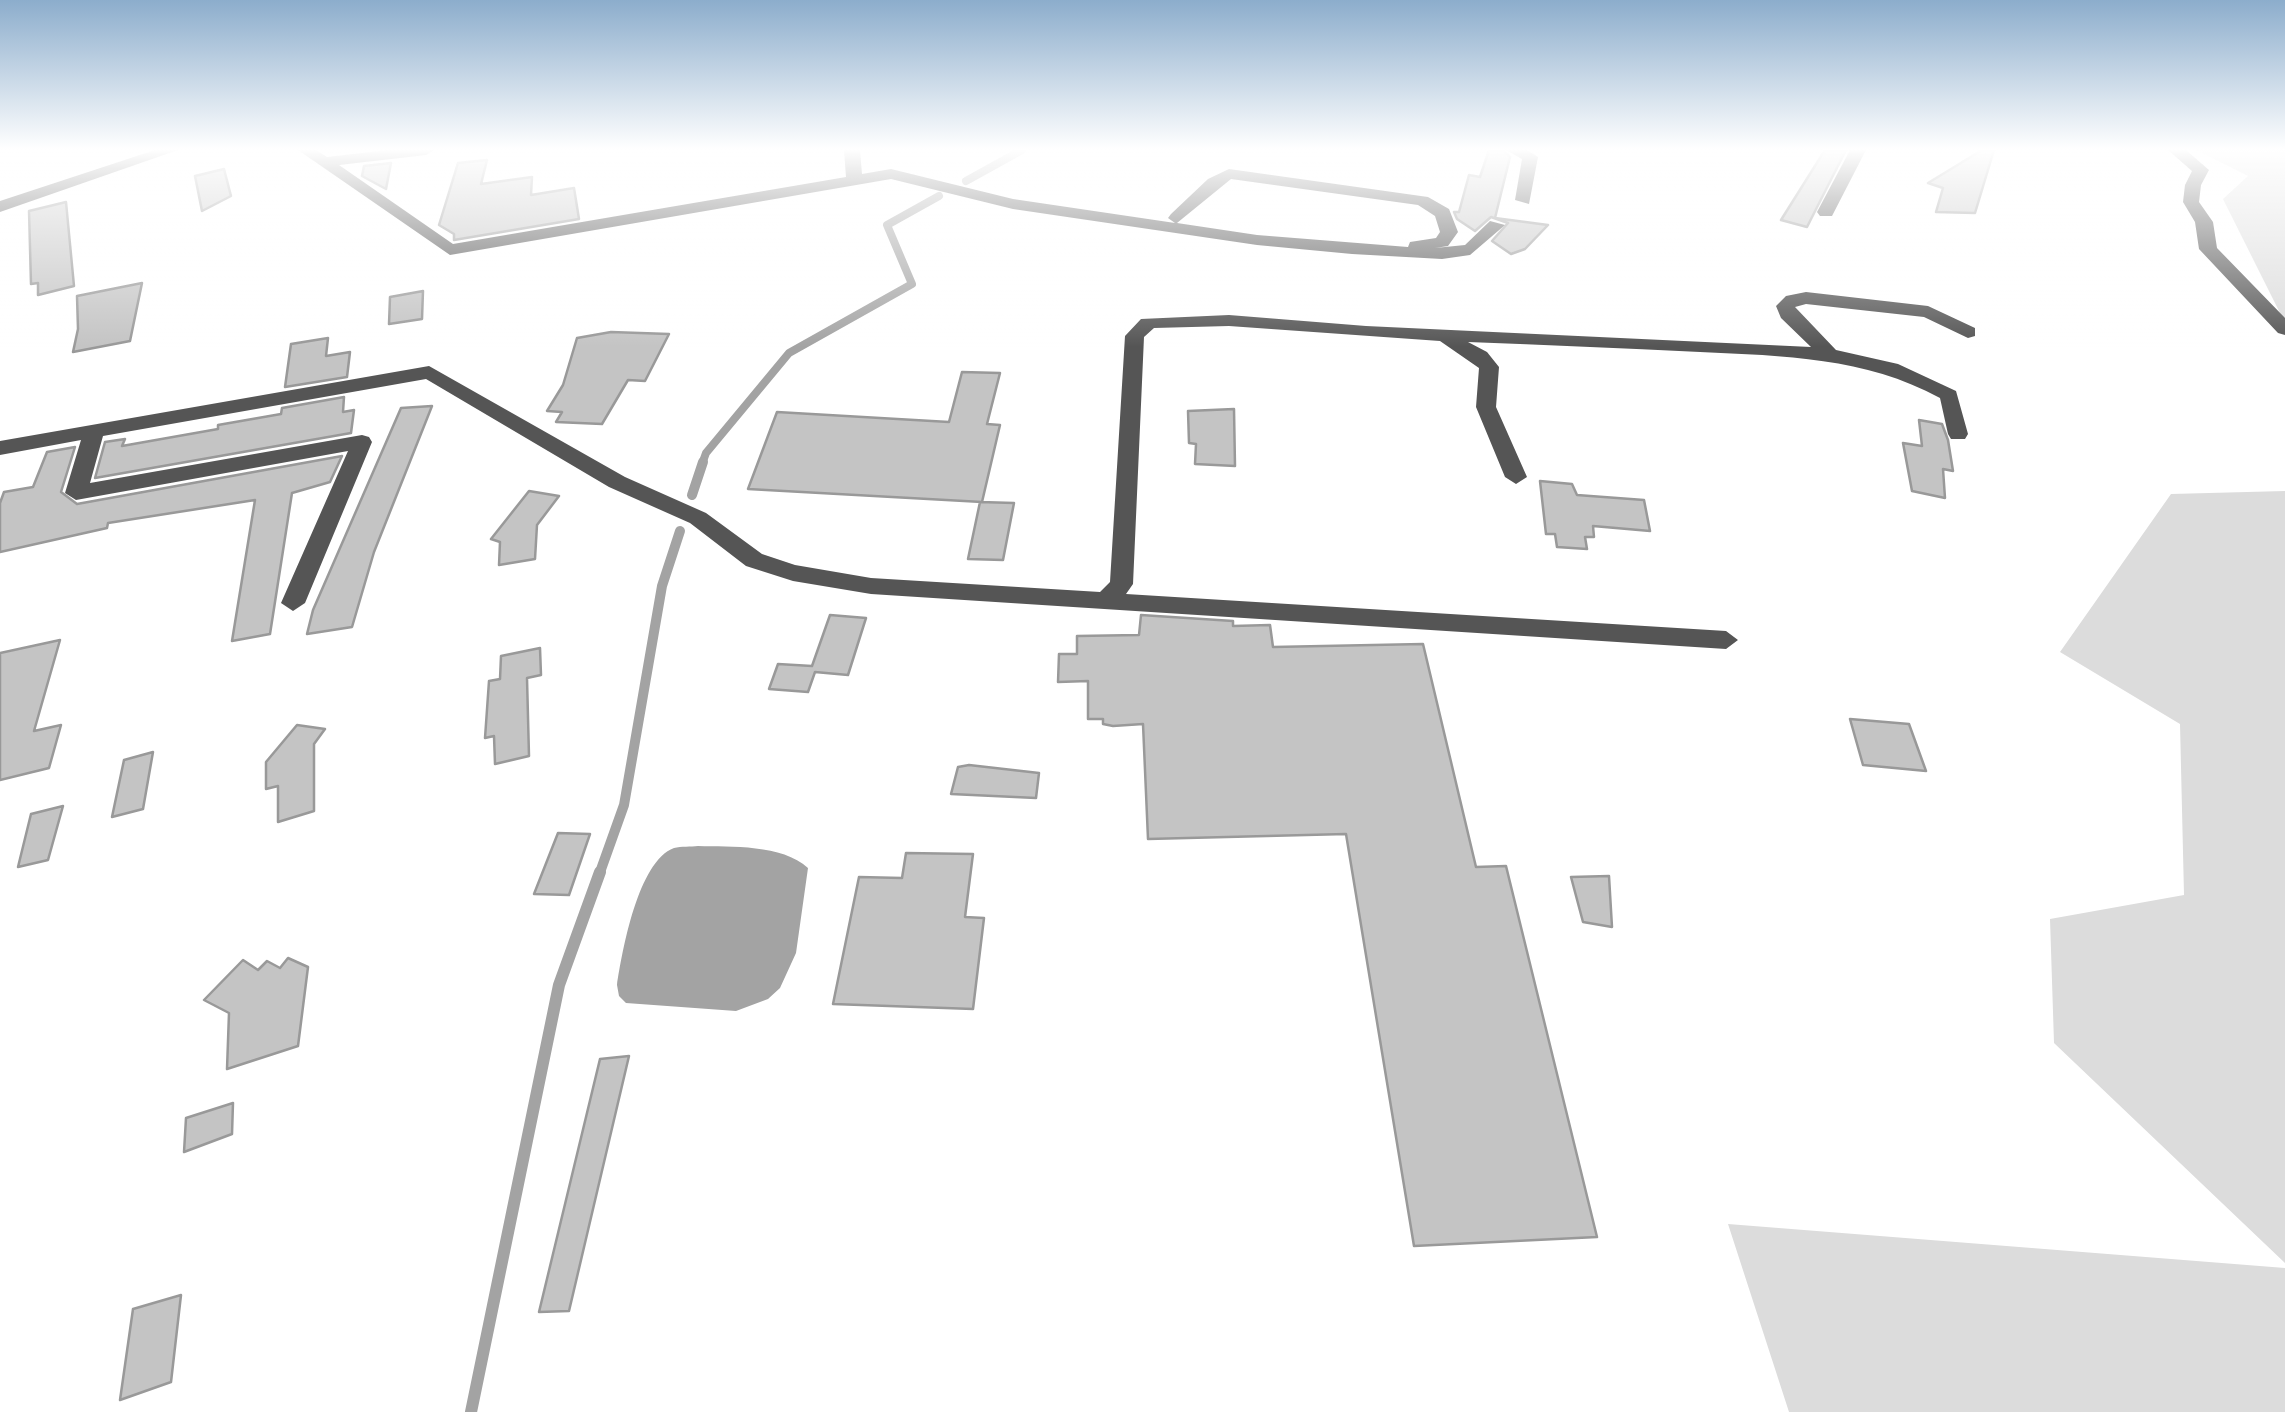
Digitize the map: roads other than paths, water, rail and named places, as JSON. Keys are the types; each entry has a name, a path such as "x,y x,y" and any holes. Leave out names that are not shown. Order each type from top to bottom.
{"street":[{"path":"402,216 450,250 647,216"},
{"path":"1094,216 1257,240 1442,254 1470,250 1496,225"},
{"path":"1163,216 1274,234 1406,246 1442,242 1449,232 1444,216"},
{"path":"2200,216 2208,249 2285,329"},
{"path":"1831,356 1788,314 1786,306 1792,300 1806,298 1928,312 1968,332"},
{"path":"1106,600 1120,584 1136,336 1148,323 1192,320 1831,356 1900,370 1926,380 1949,395 1958,434"},
{"path":"1439,335 1480,356 1488,367 1486,407 1516,478"},
{"path":"0,448 429,372 617,482 698,518 754,560 793,574 870,586 1726,640"},
{"path":"96,429 76,492 362,442 293,603"}],"waterway":[{"path":"702,464 706,453 789,353 912,284 887,225 903,216"},
{"path":"692,495 703,462"},
{"path":"599,875 624,805 662,586 680,531"},
{"path":"471,1412 559,985 600,872"}]}
